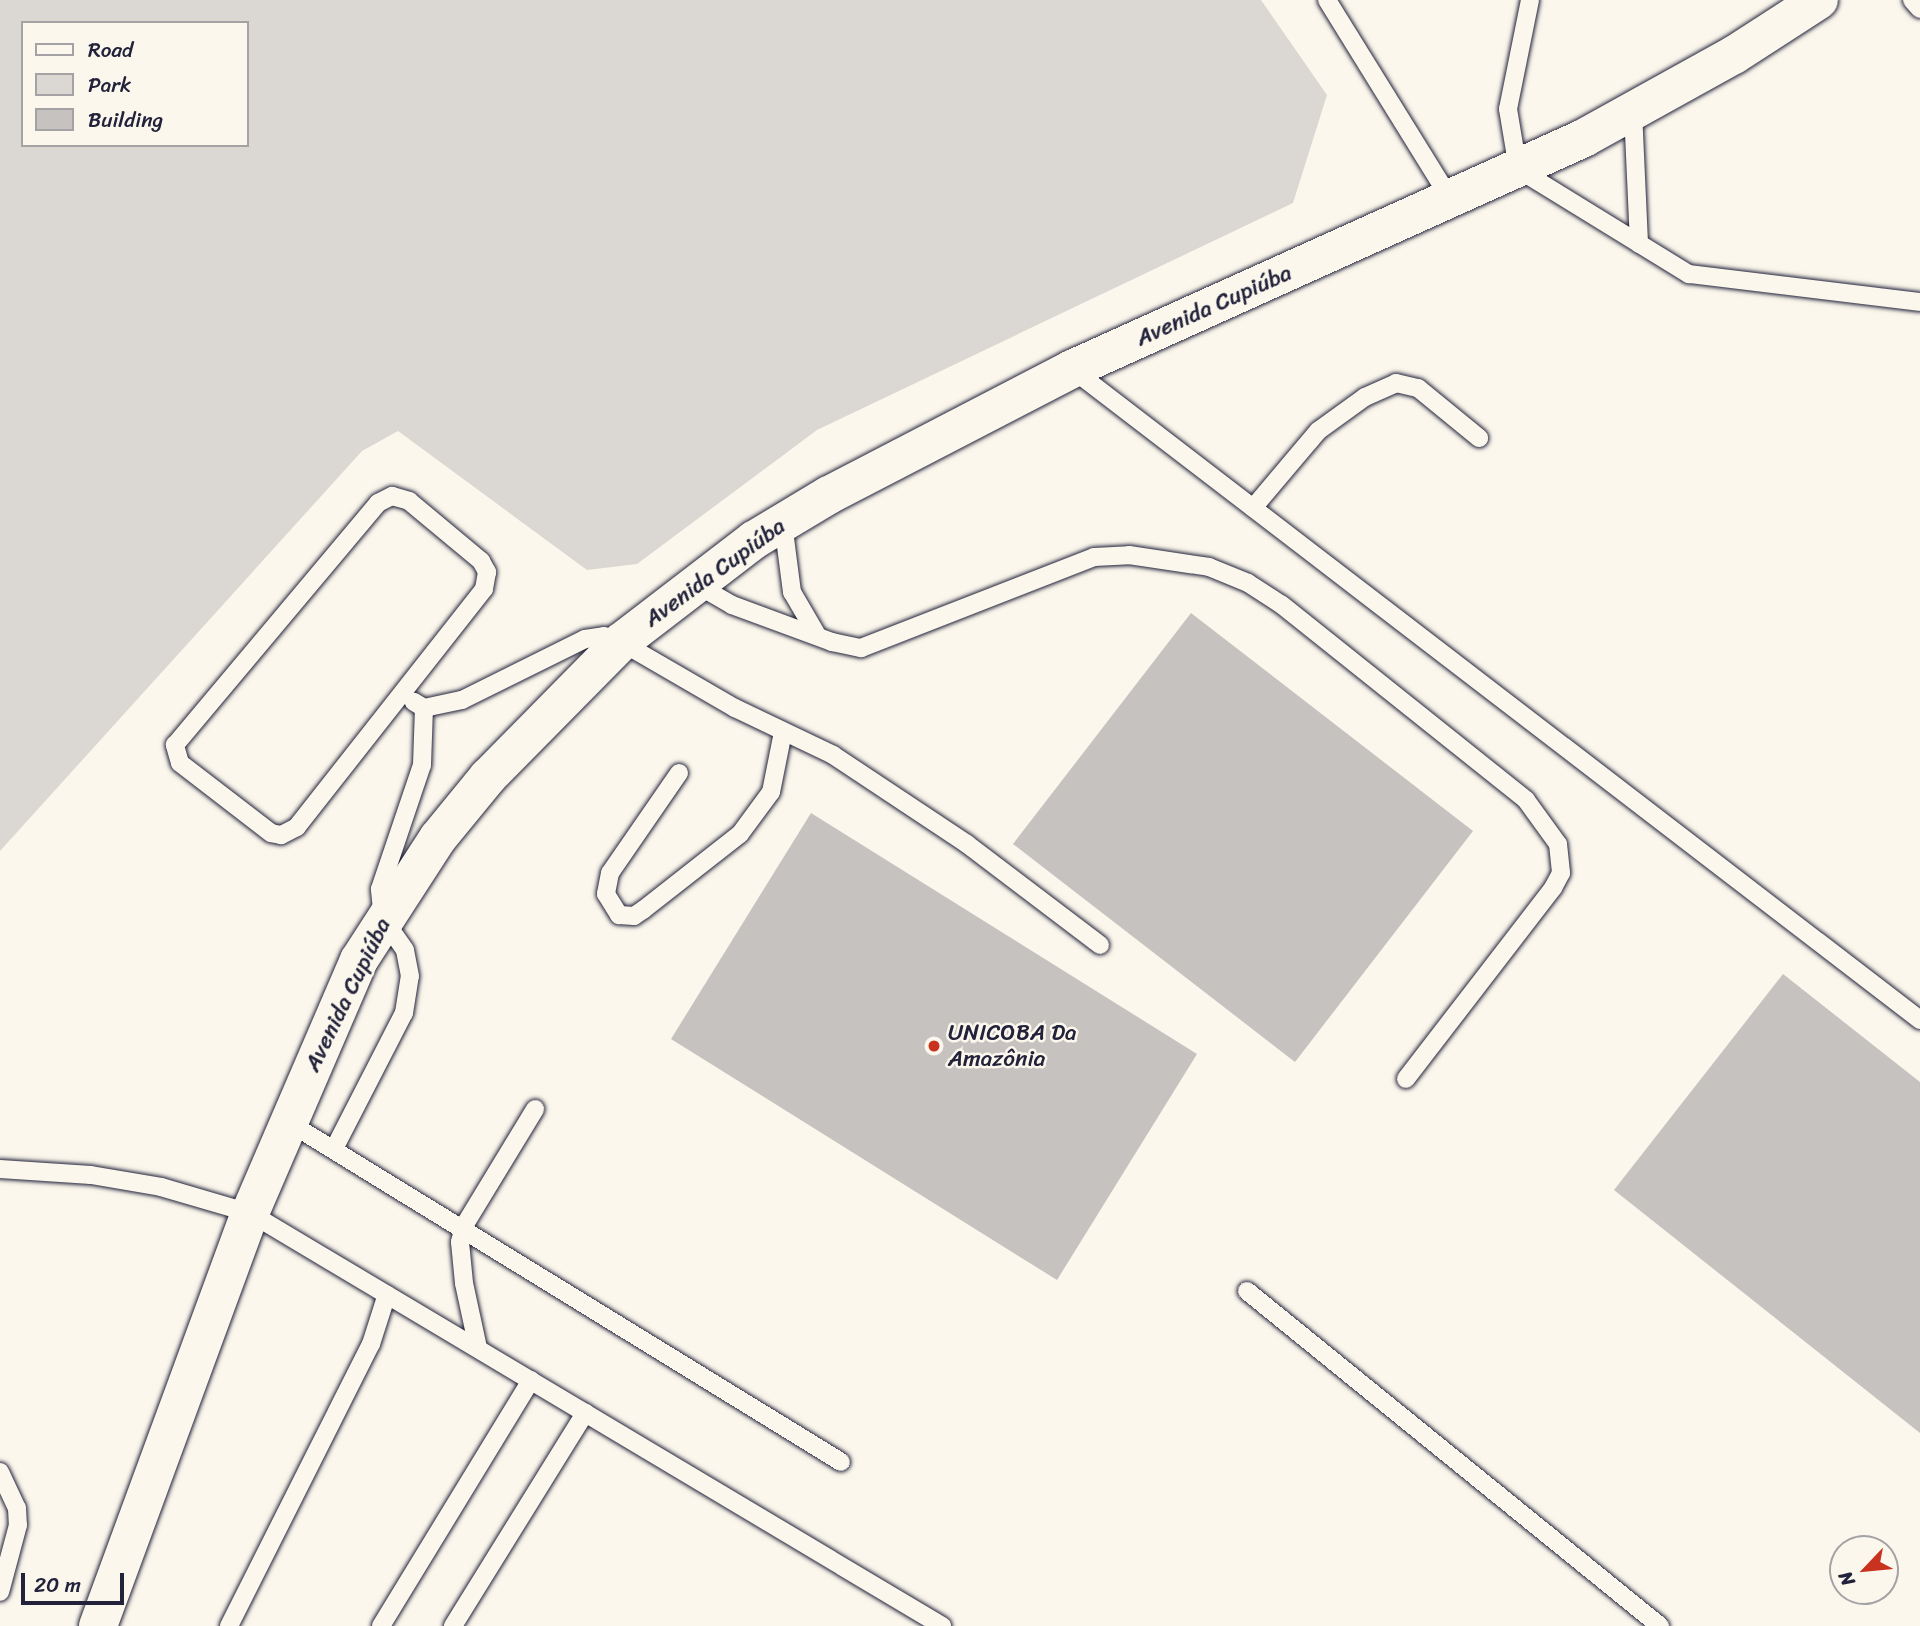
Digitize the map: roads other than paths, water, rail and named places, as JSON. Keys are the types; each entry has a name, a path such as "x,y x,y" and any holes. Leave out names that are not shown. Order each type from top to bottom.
{"street":[{"name":"Avenida Cupiúba","path":"98,1626 250,1213 359,960 383,919 438,838 488,777 621,642 694,583 783,523 1072,369 1518,169 1734,55 1819,0"}],"lane":[{"path":"1327,0 1450,198"},
{"path":"1530,0 1508,109 1518,169 1689,274 1920,302"},
{"path":"1912,0 1920,9"},
{"path":"1633,110 1639,244"},
{"path":"1072,369 1920,1020"},
{"path":"1253,508 1318,431 1365,397 1396,383 1418,388 1479,438"},
{"path":"392,496 409,501 481,561 487,572 484,589 402,695 297,827 281,835 271,833 190,771 175,752 175,745 378,503 392,496"},
{"path":"783,523 792,592 817,635"},
{"path":"694,583 732,606 848,646 881,643 1106,556 1172,559 1209,567 1248,583 1282,606 1526,800 1559,844 1561,873 1553,888 1406,1079"},
{"path":"402,695 424,708 462,700 585,639 604,636 621,642 783,732 833,755 967,844 1100,945"},
{"path":"334,1149 404,1013 410,976 405,950 383,919 381,878 422,765 424,708"},
{"path":"678,773 610,873 606,894 619,915 634,916 643,910 740,834 771,792 783,732"},
{"path":"478,1348 464,1283 460,1242 464,1226 535,1109"},
{"path":"288,1122 464,1226 841,1462"},
{"path":"0,1169 126,1181 250,1213 942,1626"},
{"path":"1247,1292 1660,1626"},
{"path":"229,1626 371,1344 387,1294"},
{"path":"381,1626 531,1380"},
{"path":"453,1626 584,1413"},
{"path":"0,1472 17,1508 18,1525 0,1591"}],"place":[{"name":"UNICOBA Da Amazônia","path":"934,1046"}]}
